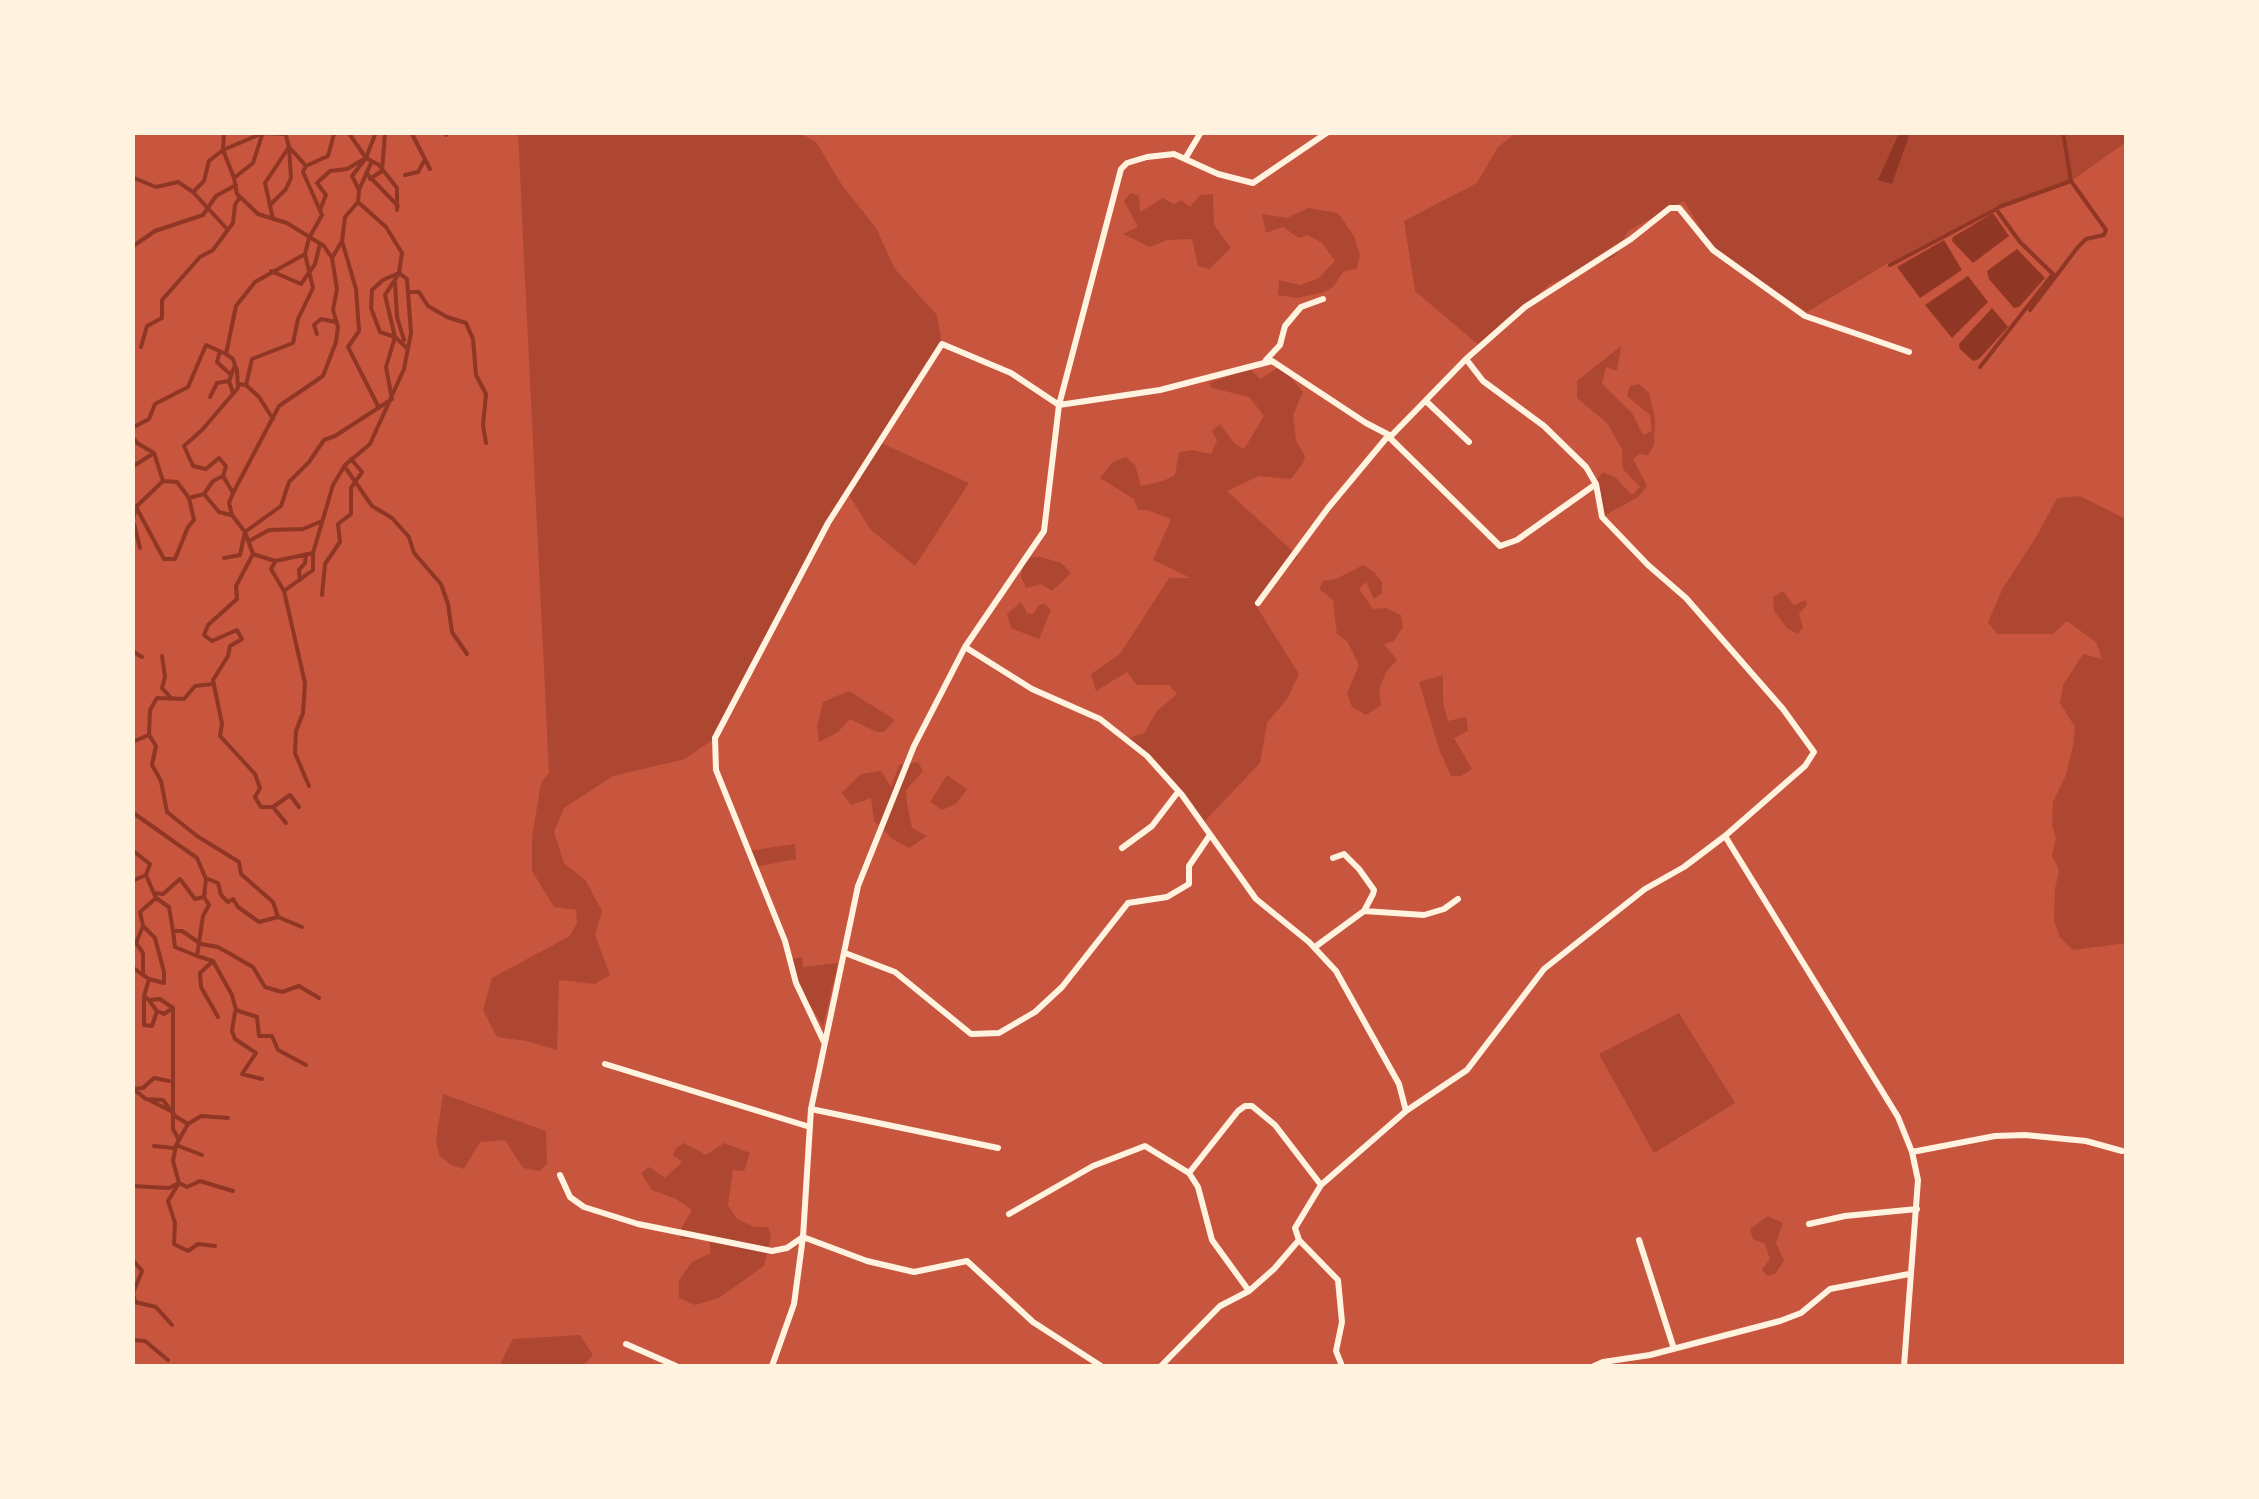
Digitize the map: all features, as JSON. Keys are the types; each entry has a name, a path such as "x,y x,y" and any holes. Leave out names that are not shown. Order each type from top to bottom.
{"street":[{"path":"1184,159 1201,132"},
{"path":"772,1366 794,1304 804,1237 811,1109 858,886 914,746 966,647 1044,532 1059,406 1121,170 1161,154 1253,183 1328,132"},
{"path":"1258,603 1328,508 1388,436 1466,359 1525,307 1675,208 1687,214 1713,250 1805,316 1908,352"},
{"path":"1265,361 1280,344 1285,326 1301,307 1323,299"},
{"path":"824,1042 796,984 785,942 716,770 714,738 828,523 942,344 1012,373 1059,406 1160,390 1265,361 1274,362 1388,436 1500,546 1516,540 1596,484"},
{"path":"1342,1366 1336,1351 1342,1322 1338,1280 1299,1240 1295,1228 1321,1185 1406,1111 1467,1070 1544,968 1645,889 1684,867 1725,836 1805,766 1814,749 1686,598 1602,517 1596,484 1586,467 1544,426 1493,390 1466,359"},
{"path":"1426,402 1470,442"},
{"path":"966,647 1032,689 1112,727 1147,756 1256,899 1315,947 1354,999 1398,1084 1406,1111"},
{"path":"1122,848 1152,826 1178,792"},
{"path":"844,953 895,972 971,1034 999,1033 1035,1012 1062,987 1128,903 1167,896 1188,885 1189,866 1210,835"},
{"path":"1725,836 1898,1117 1912,1152 1918,1180 1917,1208 1904,1366"},
{"path":"1315,947 1364,911 1374,890 1344,854 1333,858"},
{"path":"1364,911 1424,914 1458,900"},
{"path":"605,1064 810,1127"},
{"path":"1189,1173 1238,1111 1252,1106 1275,1125 1321,1185"},
{"path":"811,1109 998,1148"},
{"path":"1912,1152 1995,1136 2026,1135 2086,1141 2122,1151"},
{"path":"1008,1214 1092,1166 1145,1146 1189,1173 1198,1187 1212,1240 1249,1291"},
{"path":"560,1175 570,1198 584,1207 638,1224 772,1251 788,1248 804,1237"},
{"path":"1810,1224 1917,1208"},
{"path":"804,1237 914,1272 967,1261 1033,1322 1101,1366"},
{"path":"1161,1366 1220,1306 1249,1291 1299,1240"},
{"path":"1639,1240 1674,1349"},
{"path":"1594,1366 1674,1349 1801,1313 1830,1289 1909,1274"},
{"path":"626,1344 676,1366"}],"shaded area":[{"path":"518,133 800,133 816,142 842,185 876,228 895,269 937,315 942,344 879,442 969,483 915,566 870,529 847,492 715,738 685,759 613,776 564,808 554,832 564,863 586,881 602,911 595,935 610,975 595,984 559,980 557,1050 497,1037 483,1010 492,978 570,936 577,923 576,910 554,907 532,871 532,837 541,783 549,773"},
{"path":"1516,133 2126,133 2126,142 2073,180 1993,208 1883,266 1807,312 1713,250 1684,201 1628,231 1615,256 1550,284 1481,347 1415,291 1404,221 1477,183 1498,147"},
{"path":"1899,133 1910,133 1892,184 1878,180"},
{"path":"1131,193 1139,196 1140,212 1163,198 1174,204 1181,200 1190,207 1200,195 1213,194 1214,225 1231,248 1209,269 1198,266 1192,239 1167,240 1150,247 1123,234 1138,227 1124,201"},
{"path":"1308,208 1338,213 1354,236 1360,255 1357,269 1344,271 1333,287 1324,292 1297,298 1278,295 1279,280 1300,285 1319,278 1335,261 1322,243 1308,235 1299,238 1283,227 1266,233 1262,214 1287,218"},
{"path":"1993,213 2009,236 1973,263 1952,241 1953,237"},
{"path":"1944,240 1962,270 1920,298 1897,267"},
{"path":"2017,249 2045,278 2014,308 1989,279 1987,271"},
{"path":"1968,276 1988,302 1952,338 1925,305"},
{"path":"1992,308 2008,327 1973,361 1959,344"},
{"path":"1621,346 1617,371 1606,367 1602,384 1632,413 1643,435 1652,431 1650,415 1627,396 1630,386 1639,384 1649,393 1655,419 1654,445 1648,455 1640,454 1633,459 1647,486 1638,497 1602,517 1596,481 1603,472 1615,477 1632,495 1640,487 1623,469 1622,449 1607,423 1577,398 1577,381"},
{"path":"1281,366 1303,392 1293,415 1296,441 1305,456 1303,463 1291,479 1259,476 1227,491 1298,556 1255,604 1299,674 1287,699 1267,723 1260,763 1202,824 1178,792 1127,739 1144,733 1157,711 1177,694 1169,685 1137,685 1127,672 1096,691 1091,674 1120,654 1169,578 1191,578 1153,560 1171,519 1138,510 1134,499 1100,478 1113,462 1126,457 1135,465 1141,486 1163,481 1175,475 1179,452 1211,454 1217,441 1212,431 1220,424 1235,444 1244,449 1264,416 1249,397 1212,388 1209,383 1250,369 1260,379"},
{"path":"2080,496 2126,519 2126,943 2073,950 2060,937 2054,921 2059,870 2052,856 2056,838 2053,802 2066,775 2075,727 2060,703 2063,685 2083,654 2102,659 2096,642 2067,621 2053,634 1997,634 1988,622 2003,588 2057,498"},
{"path":"1041,557 1061,563 1071,573 1052,591 1041,584 1026,588 1021,577 1024,558"},
{"path":"1363,565 1382,582 1382,593 1374,599 1366,582 1359,589 1373,609 1386,608 1401,615 1403,627 1394,641 1384,644 1397,660 1386,672 1379,690 1381,705 1366,715 1352,707 1347,693 1359,665 1347,641 1337,634 1333,600 1319,589 1323,581"},
{"path":"1783,591 1794,605 1806,600 1807,605 1799,614 1803,627 1798,634 1787,628 1774,611 1773,597"},
{"path":"1021,602 1027,613 1033,614 1039,605 1045,604 1051,610 1039,639 1011,628 1007,614"},
{"path":"1443,675 1448,721 1466,717 1468,731 1454,738 1472,769 1461,776 1451,776 1419,682"},
{"path":"849,691 895,720 884,732 877,732 850,719 838,732 819,742 817,726 823,702"},
{"path":"918,762 923,771 906,790 907,804 912,828 927,836 909,848 874,821 871,798 851,805 842,793 861,774 881,771 891,787 899,765"},
{"path":"947,775 967,789 956,804 942,810 930,802"},
{"path":"795,844 796,859 754,867 747,851"},
{"path":"802,957 803,967 838,963 823,1026 796,983 790,959"},
{"path":"1679,1013 1735,1103 1654,1153 1599,1054"},
{"path":"443,1094 546,1131 547,1164 540,1171 523,1168 505,1140 480,1142 464,1169 451,1165 439,1155 436,1141"},
{"path":"684,1143 706,1155 724,1143 750,1153 744,1171 733,1170 728,1205 737,1219 754,1227 768,1227 771,1236 764,1266 719,1298 695,1305 679,1298 679,1280 692,1262 711,1253 709,1238 682,1239 678,1234 692,1210 652,1190 641,1173 649,1167 665,1178 682,1162 673,1155"},
{"path":"1768,1216 1783,1223 1776,1243 1784,1261 1775,1274 1767,1276 1762,1270 1770,1259 1765,1244 1753,1239 1750,1229"},
{"path":"580,1335 593,1355 583,1366 503,1366 501,1362 513,1339"}],"waterway":[{"path":"224,132 223,150 234,178"},
{"path":"233,493 279,406 323,376 338,327 333,310 337,289 332,258 324,246 287,223 258,214 237,194 234,178 253,163 263,132"},
{"path":"132,428 149,419 155,404 188,387 206,345 226,354 236,306 255,282 305,254 322,215 303,172 306,166 289,147 285,132"},
{"path":"306,166 328,156 334,134 339,132"},
{"path":"348,132 366,158 379,165 397,188 397,210"},
{"path":"332,258 342,241 345,217 358,202 359,190 352,176 366,158 376,132"},
{"path":"411,132 430,169"},
{"path":"2063,132 2071,181"},
{"path":"228,230 193,192 204,181 209,161 223,150 263,133 284,134"},
{"path":"370,179 382,171 385,133"},
{"path":"271,204 291,178 289,147"},
{"path":"273,219 265,183 289,147"},
{"path":"320,210 326,195 317,183 330,171 347,169 364,159"},
{"path":"405,175 418,172 424,161"},
{"path":"359,190 371,163"},
{"path":"366,173 398,206"},
{"path":"134,178 156,187 178,182 193,192"},
{"path":"1999,207 2071,181 2106,230 2104,235 2086,239 2078,247 2030,310"},
{"path":"132,247 155,231 203,215 216,196 236,185"},
{"path":"141,347 147,326 162,318 162,300 200,257 213,250 233,223 240,197"},
{"path":"253,554 275,561 313,553 333,485 345,465 370,444 404,369 411,333 407,279 399,273 402,253 386,227 358,202"},
{"path":"1890,265 1996,209 2020,242 2053,274 1980,367"},
{"path":"342,241 356,289 359,331 348,347 379,408"},
{"path":"271,271 301,284 315,264 320,244"},
{"path":"246,385 252,359 293,343 298,319 313,288 305,254"},
{"path":"224,558 240,555 245,532 281,506 289,482 324,440 392,399 386,367 395,337 380,332 371,308 372,290 399,273"},
{"path":"398,275 385,295 395,337 408,349"},
{"path":"395,282 397,317 404,340"},
{"path":"411,292 419,292 428,306 447,317 466,323 473,339 476,375 486,394 486,443"},
{"path":"317,334 314,325 321,319 336,322"},
{"path":"220,351 217,362 230,374"},
{"path":"226,354 233,359 238,388 184,446 193,466 206,469 219,458 226,466 223,476 233,493 229,503 232,515 245,532 253,554 236,586 237,599 208,625 204,635 212,641 237,630 242,639 230,646 213,680 222,724 220,736 255,774 260,788 255,797 261,807 273,807 286,823"},
{"path":"233,393 229,381 235,365"},
{"path":"210,397 217,383 229,381"},
{"path":"238,384 246,385 259,397 273,419"},
{"path":"132,436 154,453 163,481 177,482 189,498"},
{"path":"132,467 154,453"},
{"path":"322,595 325,564 340,542 338,524 351,514 351,488 362,472 351,459"},
{"path":"345,467 372,506 392,518 409,537 414,553 441,584 452,632 467,654"},
{"path":"132,507 136,507 164,559 175,559 194,520 189,498 204,494 213,481 223,476"},
{"path":"132,524 136,507 163,481"},
{"path":"204,494 219,512 231,515"},
{"path":"249,541 269,530 303,529 322,521"},
{"path":"134,524 140,548"},
{"path":"284,591 313,570 313,553"},
{"path":"300,580 299,570 306,554"},
{"path":"275,562 271,569 284,591 305,683 295,753 309,786"},
{"path":"132,651 142,657"},
{"path":"162,656 162,688 171,698"},
{"path":"149,735 150,710 157,698 184,699 195,686 212,684"},
{"path":"132,742 149,735 156,746 152,765 161,781 167,812 239,862 241,874 273,902 278,917"},
{"path":"273,807 290,795 299,807"},
{"path":"132,812 197,858 206,879 204,897 209,905 203,916 197,956 213,961 236,1010 257,1017 259,1036 272,1036 278,1050 306,1065"},
{"path":"132,850 150,864 146,875 156,898 140,912 143,926 136,943 143,953 143,975 132,967"},
{"path":"132,881 146,875"},
{"path":"155,893 163,894 180,879 195,899 204,897"},
{"path":"208,879 218,883 228,902 233,899 259,922 278,917 302,927"},
{"path":"156,898 169,907 173,931 182,931 201,944 218,947 253,967 265,987 282,992 299,986 319,998"},
{"path":"143,926 155,938 164,972 164,983 149,979"},
{"path":"173,931 175,947 197,956"},
{"path":"212,962 200,973 201,987 218,1017"},
{"path":"143,975 149,979 144,996 149,1000 160,999 173,1008 173,1129 179,1140"},
{"path":"144,998 144,1025 152,1026 157,1011"},
{"path":"150,1002 164,1014 173,1008"},
{"path":"235,1012 235,1039 256,1053 242,1074 262,1079"},
{"path":"135,1089 143,1088 154,1078 169,1081"},
{"path":"132,1088 146,1099 163,1100 175,1116 188,1124 201,1116 228,1118"},
{"path":"149,1100 171,1111"},
{"path":"188,1124 176,1145 173,1161 179,1183 168,1201 175,1223 174,1244 188,1251 198,1244 215,1246"},
{"path":"176,1145 202,1155"},
{"path":"154,1146 174,1148"},
{"path":"132,1186 169,1188 179,1183 187,1187 200,1181 233,1191"},
{"path":"132,1259 142,1271 132,1305"},
{"path":"135,1302 156,1307 172,1325"},
{"path":"132,1340 145,1341 168,1360"}]}
